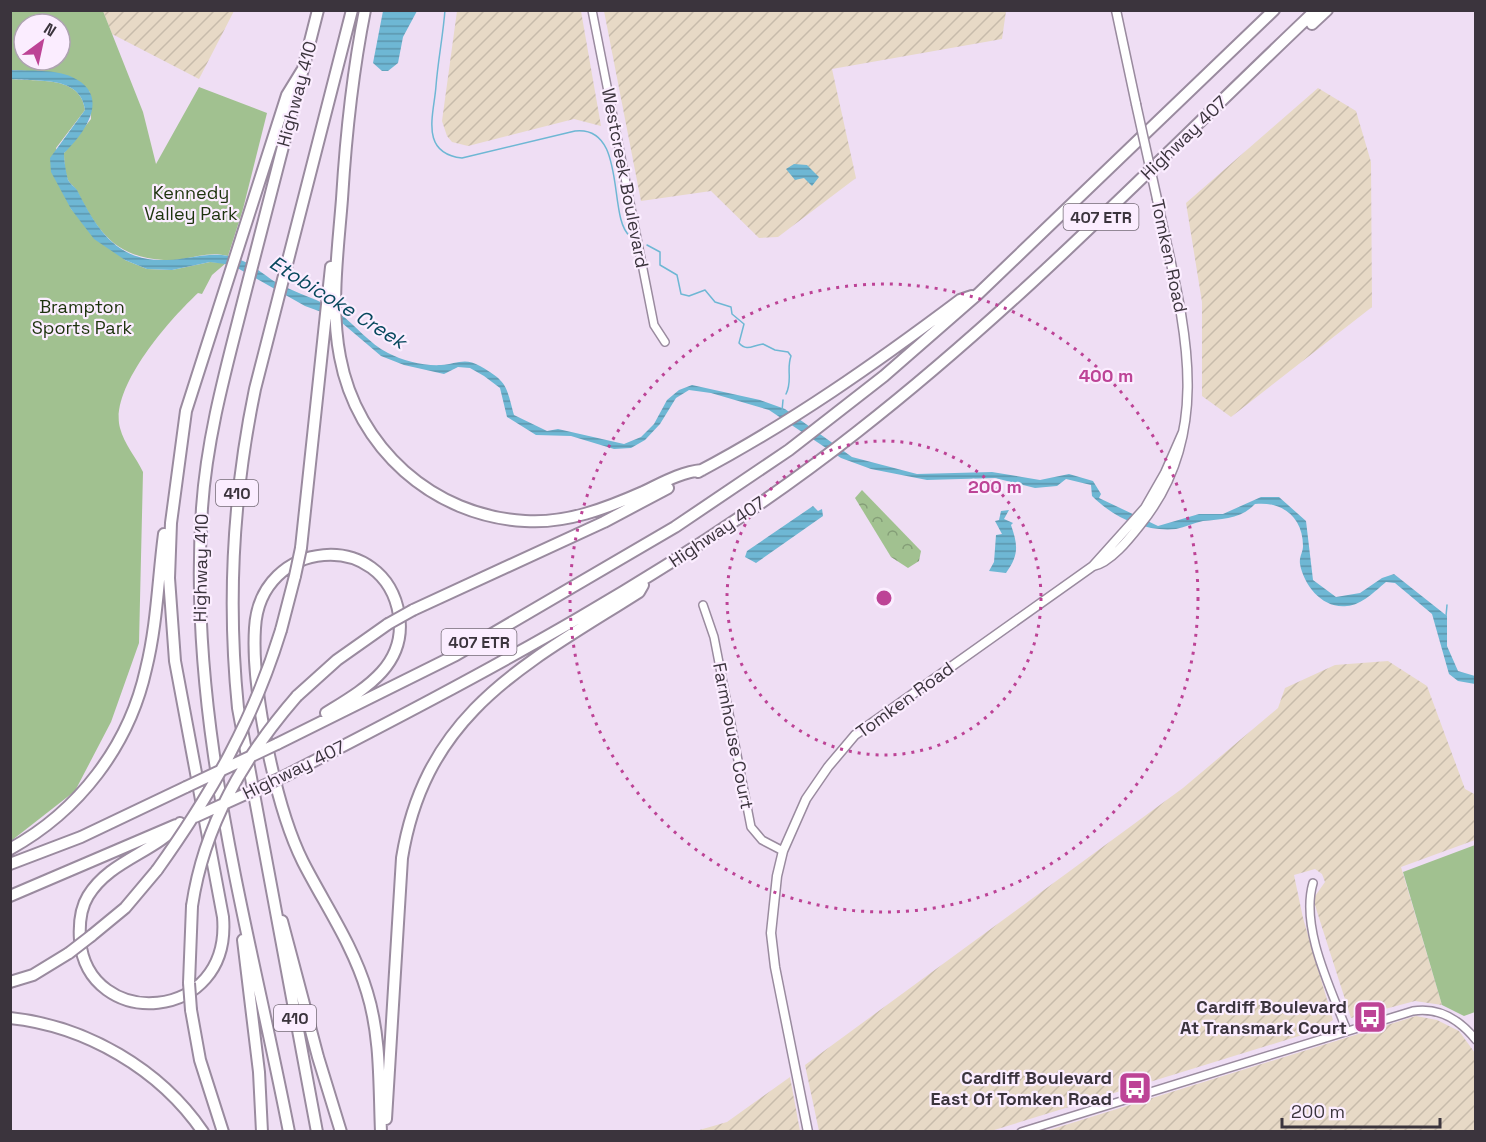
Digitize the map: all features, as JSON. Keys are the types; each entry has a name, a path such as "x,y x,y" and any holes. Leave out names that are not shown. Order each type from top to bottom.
{"highway":[{"name":"Highway 410","path":"290,1131 244,916 210,737 200,630 199,569 202,507 209,445 221,384 318,10"},
{"name":"Highway 410","path":"317,1131 238,708 232,615 234,528 243,445 275,308 352,10"},
{"path":"10,982 33,975 69,953 124,908 158,870 206,800 237,745 261,692 296,576 301,548 324,331 332,293 352,77 365,10"},
{"name":"Highway 407","path":"10,864 81,837 456,656 675,527 789,450 835,416 978,294 1274,10"},
{"name":"Highway 407","path":"10,896 180,824 285,776 436,698 646,579 858,432 1044,272 1317,10"},
{"path":"1284,42 1311,26 1327,10"},
{"path":"180,824 166,839 108,873 92,889 83,908 79,930 81,946 89,967 104,986 134,1002 166,1002 187,994 210,974 220,956 224,937 221,906 183,709 171,619 171,523 180,442 193,384 287,95 303,69"},
{"path":"332,293 337,338 349,392 363,421 393,462 414,480 460,507 510,519 558,520 616,504 688,471 702,470"},
{"path":"223,1131 200,1060 191,1010 189,982 192,906 208,842 229,792 260,741 297,696 337,660 388,624 413,610 604,522 702,470 765,434 868,369 960,300 978,294"},
{"path":"10,849 56,818 89,785 113,752 135,708 151,647 175,456 180,442"},
{"path":"312,727 324,714 368,687 378,677 391,661 399,638 397,604 386,583 363,564 339,555 313,555 300,559 273,579 258,607 255,639 262,711 285,815 303,862 353,955 368,993 377,1048 381,1131"},
{"path":"386,1131 402,858 411,816 428,773 456,729 496,687 517,670 639,592 646,579"},
{"path":"276,904 288,938 318,1057 340,1131"},
{"path":"244,916 243,942 259,1072 262,1131"},
{"path":"10,1018 68,1031 120,1055 166,1089 203,1131"}],"main road":[{"name":"Tomken Road","path":"808,1131 774,967 771,933 777,876 783,851 806,799 828,767 855,735 1093,566 1096,560 1129,534 1148,509 1183,432 1189,399 1188,355 1116,10"}],"street":[{"name":"Westcreek Boulevard","path":"592,10 654,325 664,342"},
{"name":"Farmhouse Court","path":"703,605 714,637 751,827 762,840 783,851"},
{"path":"1313,883 1308,900 1317,950 1347,1031"},
{"path":"1022,1131 1413,1011 1428,1010 1454,1020 1476,1040"}],"shaded area":[{"path":"103,11 234,11 199,79 112,34"},
{"path":"457,11 581,11 601,126 574,119 468,146 452,142 447,136 442,121"},
{"path":"604,11 1006,11 1002,39 832,69 856,178 778,237 759,238 711,191 641,201"},
{"path":"1318,88 1356,111 1371,162 1372,307 1231,417 1202,396 1202,302 1186,203"},
{"path":"1388,661 1427,686 1465,789 1476,795 1475,840 1401,867 1442,1005 1415,1001 1351,1018 1313,899 1325,882 1322,874 1315,869 1294,875 1303,918 1333,1020 1315,1031 991,1131 819,1131 805,1065 1183,788 1278,708 1285,688 1335,665"},
{"path":"1416,1016 1437,1020 1459,1031 1475,1053 1475,1131 1046,1131"},
{"path":"790,1077 800,1131 696,1131 727,1122"}],"green space":[{"name":"Kennedy Valley Park","path":"10,11 103,11 143,112 156,164 199,87 267,113 243,209 228,256 212,254 172,260 147,258 120,248 110,240 93,219 67,177 64,153 91,119 90,92 43,72 72,72 72,12 12,12 12,70"},
{"name":"Brampton Sports Park","path":"11,79 56,82 75,91 82,99 85,110 56,148 71,209 125,260 147,269 172,270 210,262 226,263 212,275 202,294 198,293 172,319 144,355 132,375 119,412 122,434 143,472 139,643 111,722 75,791 11,841"},
{"path":"862,490 921,551 919,561 908,568 891,557 855,498"},
{"path":"1475,845 1475,1012 1464,1016 1442,1005 1403,872"}],"water":[{"path":"383,11 417,11 403,37 398,63 388,71 382,71 373,63"},
{"name":"Etobicoke Creek","path":"10,70 12,72 65,74 84,85 91,94 93,104 86,125 64,153 67,174 92,218 110,240 121,249 149,259 167,260 224,255 243,261 277,283 332,308 375,345 394,356 428,365 465,361 475,363 501,381 514,415 547,431 558,429 624,444 641,437 654,424 667,400 679,390 692,385 760,400 785,409 852,457 917,474 992,472 1040,480 1069,474 1093,481 1101,494 1099,498 1158,526 1199,514 1223,514 1261,497 1279,497 1306,521 1313,580 1336,597 1360,593 1382,578 1394,574 1447,616 1447,646 1458,671 1475,676 1475,684 1458,681 1449,674 1432,614 1395,583 1386,582 1363,600 1347,606 1330,604 1316,594 1310,588 1302,572 1300,559 1303,546 1299,527 1289,513 1274,505 1255,504 1244,513 1176,529 1142,526 1120,517 1101,504 1092,496 1091,485 1066,479 1057,486 1035,488 995,478 927,480 871,469 841,458 769,410 711,393 689,390 676,398 660,424 645,440 631,448 614,449 571,436 536,435 507,417 500,388 470,368 458,367 444,374 404,365 381,356 335,317 305,306 232,265 210,262 172,270 147,269 125,260 94,239 71,209 51,172 50,158 85,110 82,99 75,91 56,82 11,79"},
{"path":"794,164 807,165 819,177 812,186 804,178 795,180 786,169"},
{"path":"813,506 818,511 822,509 823,516 756,563 745,557 747,551"},
{"path":"1009,510 1004,519 1013,523 1011,525 1016,544 1015,555 1006,573 989,571 994,562 996,535 1002,534 995,521 999,520 1001,511"}],"waterway":[{"path":"445,10 432,120 434,140 440,149 448,155 462,158 575,131 592,133 603,142 610,157 619,212 623,226 630,236"},
{"path":"647,245 660,252 660,265 677,275 681,294 689,296 705,290 715,302 731,307 732,314 744,324 739,343 742,346 747,348 763,344 775,350 788,352 791,356 786,394"},
{"path":"782,411 783,400"},
{"path":"1446,616 1447,605"}],"place":[{"name":"Cardiff Boulevard At Transmark Court","path":"1370,1017"},
{"name":"Cardiff Boulevard East Of Tomken Road","path":"1135,1088"}]}
